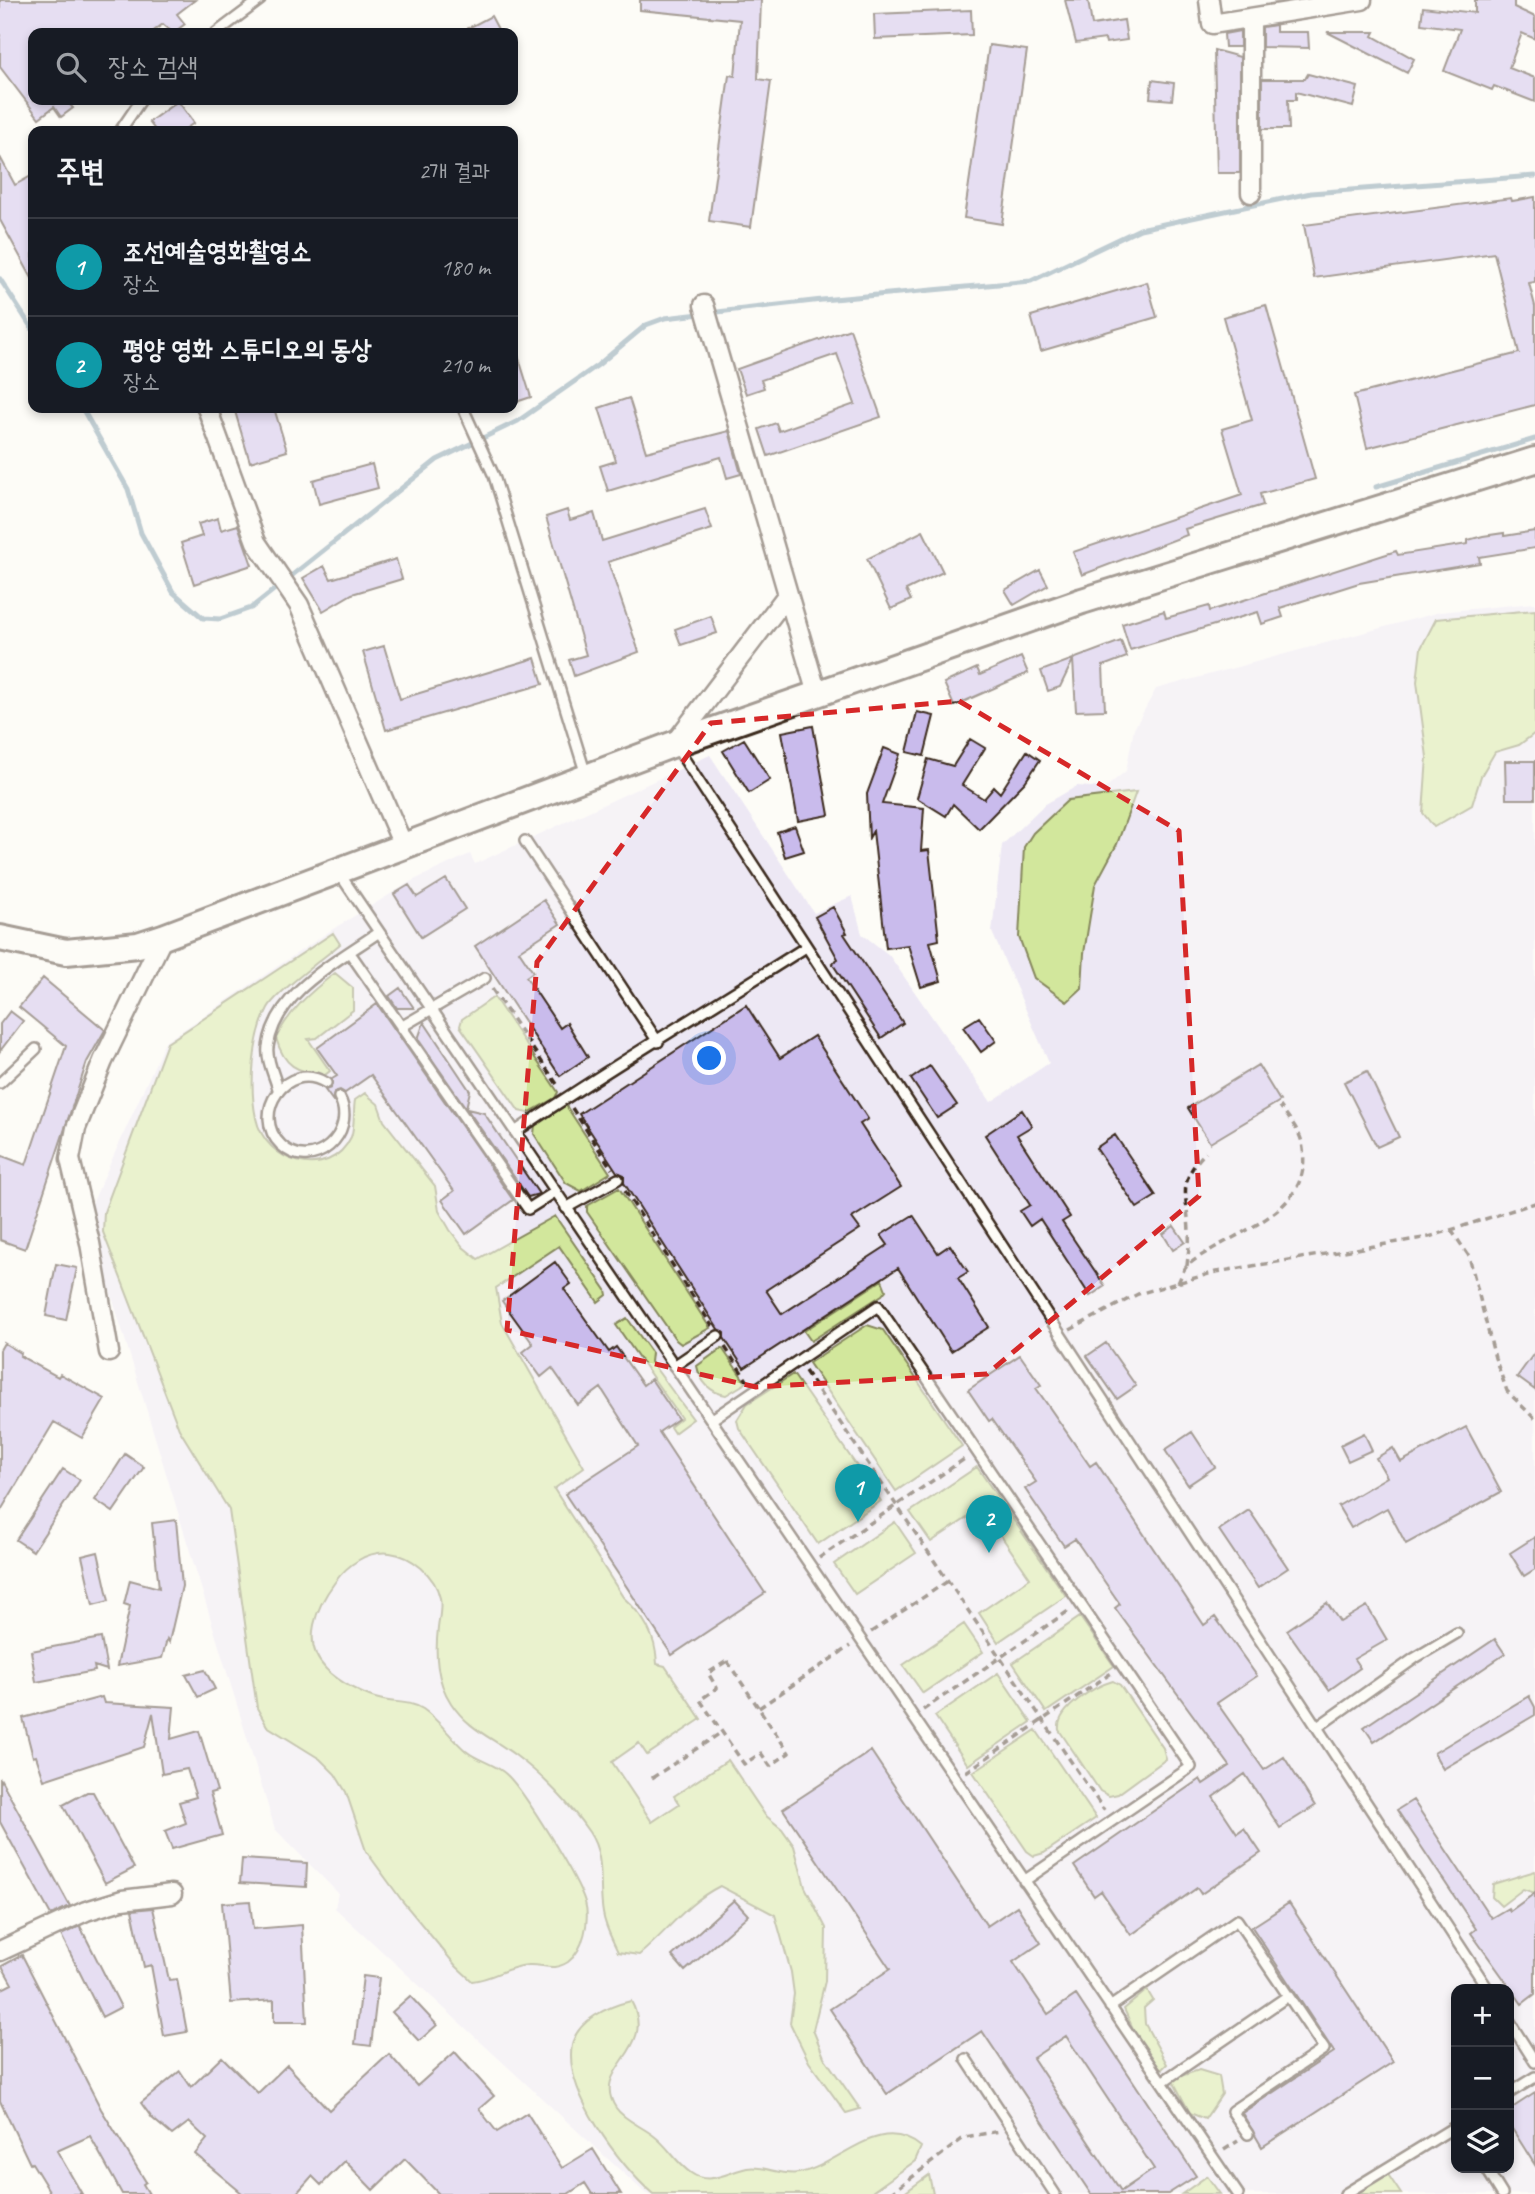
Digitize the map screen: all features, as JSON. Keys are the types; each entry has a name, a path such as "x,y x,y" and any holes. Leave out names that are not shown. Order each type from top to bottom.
{"main road":[{"path":"0,938 66,952 138,945 674,744 1082,601 1535,460"}],"street":[{"path":"1209,0 1212,24 1251,20 1361,0"},
{"path":"1251,20 1251,193"},
{"path":"704,305 817,694"},
{"path":"209,413 256,542 278,578 299,605 403,845"},
{"path":"674,744 788,594"},
{"path":"109,1352 90,1243 70,1159 76,1128 99,1072 163,937"},
{"path":"0,1951 86,1911 122,1900 172,1894"}],"lane":[{"path":"223,28 260,0"},
{"path":"123,126 138,105"},
{"path":"465,413 494,475 587,777"},
{"path":"674,744 1059,1336 1319,1726 1485,1984"},
{"path":"525,841 658,1042"},
{"path":"338,872 1238,2194"},
{"path":"278,1089 267,1050 273,1025 287,1004 307,984 379,932"},
{"path":"515,1132 619,1061 658,1042 806,947"},
{"path":"350,953 528,1209 555,1192"},
{"path":"401,1027 485,978"},
{"path":"0,1083 36,1049"},
{"path":"326,1083 307,1077 291,1080 278,1089 270,1103 270,1127 283,1147 298,1154 314,1154 329,1148 340,1136 345,1121 340,1097"},
{"path":"566,1208 618,1179"},
{"path":"710,1420 878,1306 1192,1767 1024,1881"},
{"path":"674,1366 718,1336"},
{"path":"1319,1726 1415,1658 1457,1633"},
{"path":"1110,2007 1237,1920 1324,2049 1232,2111 1248,2134"},
{"path":"1161,2082 1288,1996"},
{"path":"1514,2029 1535,2062"},
{"path":"966,2059 1055,2194"},
{"path":"1514,2090 1535,2077"},
{"path":"1345,2194 1451,2129"},
{"path":"1489,2173 1502,2194"}],"path":[{"path":"1186,1266 1272,1216 1292,1195 1302,1169 1302,1142 1280,1106"},
{"path":"1178,1283 1186,1266 1190,1234 1183,1188 1192,1166 1206,1153"},
{"path":"1059,1336 1138,1294 1216,1272 1429,1237 1535,1203"},
{"path":"1451,1230 1469,1256 1495,1358 1507,1391 1535,1419"},
{"path":"798,1360 1112,1821"},
{"path":"810,1565 976,1451"},
{"path":"913,1717 1080,1603"},
{"path":"727,1661 789,1753 770,1766 761,1753 744,1764 722,1732 700,1700 717,1688 708,1674 727,1661"},
{"path":"955,1779 1122,1665"},
{"path":"652,1778 722,1732"},
{"path":"890,2194 965,2137 1012,2129"},
{"path":"1213,2158 1248,2134"}],"highlighted area":[{"path":"959,701 1179,831 1199,1196 987,1374 756,1387 507,1330 537,962 711,723"}],"shaded area":[{"path":"1535,603 1535,2194 646,2194 335,1908 338,1893 275,1829 87,1215 165,1042 333,929 412,881 470,854 475,864 710,755 814,913 852,896 862,934 889,955 991,1102 1049,1063 992,932 1002,845 1044,805 1077,786 1105,788 1126,771 1134,729 1156,689 1440,612"}],"green space":[{"path":"1535,610 1535,733 1519,745 1495,752 1481,776 1472,805 1434,827 1423,813 1427,757 1417,682 1421,648 1436,619"},
{"path":"1136,792 1117,844 1095,885 1084,953 1082,988 1067,1002 1034,978 1019,937 1024,847 1033,833 1068,800"},
{"path":"333,933 340,944 281,993 268,1008 263,1019 256,1047 253,1077 256,1118 262,1134 284,1156 299,1162 328,1160 341,1151 351,1137 355,1100 365,1093 378,1104 384,1121 435,1186 439,1211 463,1247 478,1259 555,1216 606,1290 607,1295 598,1302 559,1246 496,1288 502,1323 584,1467 554,1489 623,1597 648,1627 657,1664 665,1666 701,1719 647,1755 639,1743 612,1762 652,1822 679,1804 674,1796 728,1760 765,1815 782,1829 794,1846 805,1887 826,1928 825,1981 813,2030 824,2057 860,2109 846,2113 809,2062 790,2023 794,1994 791,1972 775,1915 720,1886 687,1909 639,1955 618,1952 604,1918 600,1861 589,1832 545,1781 515,1755 465,1720 446,1694 437,1657 440,1598 428,1574 414,1562 390,1553 374,1554 359,1560 340,1576 317,1613 313,1636 318,1659 337,1678 368,1696 408,1703 423,1709 466,1751 503,1771 515,1784 562,1856 585,1902 587,1917 584,1934 574,1957 562,1965 521,1966 472,1981 456,1966 403,1902 366,1851 346,1792 335,1774 320,1759 267,1726 257,1708 229,1510 179,1429 103,1232 104,1212 167,1043"},
{"path":"335,973 353,988 353,1010 317,1038 308,1039 330,1071 325,1075 306,1072 287,1061 276,1038 301,1002"},
{"path":"494,997 558,1092 555,1098 528,1113 519,1111 460,1026 462,1019"},
{"path":"565,1104 610,1173 581,1191 566,1183 534,1134 535,1125"},
{"path":"619,1188 710,1328 681,1344 587,1212 587,1206"},
{"path":"882,1280 886,1290 882,1295 811,1341 804,1331"},
{"path":"627,1318 652,1353 651,1362 693,1419 674,1433 670,1427 681,1418 616,1325"},
{"path":"867,1325 883,1330 962,1446 896,1491 809,1363"},
{"path":"722,1348 746,1383 726,1395 707,1386 697,1366"},
{"path":"793,1374 881,1501 818,1544 739,1428 737,1420 747,1404"},
{"path":"977,1467 1066,1596 998,1642 979,1613 1030,1578 982,1508 931,1542 910,1512"},
{"path":"895,1522 916,1553 855,1594 834,1564"},
{"path":"1080,1617 1114,1666 1046,1712 1013,1663"},
{"path":"964,1624 983,1652 923,1693 903,1665"},
{"path":"998,1673 1031,1722 968,1765 935,1716"},
{"path":"1113,1681 1120,1685 1163,1748 1166,1759 1118,1794 1109,1796 1100,1791 1059,1730 1060,1722 1070,1707 1087,1693"},
{"path":"1036,1730 1096,1818 1044,1853 1034,1856 1027,1851 973,1772"},
{"path":"1535,1871 1535,1893 1523,1889 1501,1906 1492,1897 1493,1884"},
{"path":"1147,1990 1153,2000 1144,2008 1145,2024 1167,2064 1161,2070 1140,2044 1124,2009"},
{"path":"631,2001 637,2019 637,2033 611,2081 610,2094 619,2112 659,2140 681,2164 698,2177 719,2177 754,2167 799,2173 829,2161 859,2144 890,2135 905,2138 921,2147 915,2161 869,2194 653,2194 625,2165 597,2126 576,2083 572,2063 572,2045 580,2028 595,2015"},
{"path":"1199,2070 1219,2076 1222,2094 1205,2119 1190,2113 1172,2079"},
{"path":"1387,2173 1401,2194 1354,2194"},
{"path":"929,2175 933,2194 903,2194"},
{"path":"1207,2176 1220,2194 1182,2194"}],"building":[{"path":"0,0 195,0 177,14 185,24 180,28 167,28 163,24 158,28 28,28 28,104 0,67"},
{"path":"640,0 761,0 758,79 771,81 751,227 709,221 729,75 735,76 740,20 640,10"},
{"path":"1065,0 1088,0 1092,25 1124,20 1127,40 1106,43 1105,39 1076,43"},
{"path":"1475,0 1514,0 1514,7 1535,17 1535,39 1522,33 1509,68 1535,78 1535,102 1494,86 1492,90 1444,71 1460,29 1421,24 1423,7 1475,13"},
{"path":"971,10 972,35 875,39 874,14"},
{"path":"491,16 497,28 468,28"},
{"path":"1276,25 1276,32 1308,32 1309,48 1262,47 1262,27"},
{"path":"1240,31 1240,47 1225,47 1224,34"},
{"path":"1327,32 1375,32 1373,36 1414,59 1407,73"},
{"path":"989,45 1027,50 1002,224 964,218"},
{"path":"1214,50 1240,57 1240,173 1217,173"},
{"path":"1308,74 1358,87 1353,107 1296,92 1296,100 1288,100 1289,129 1262,129 1262,79 1305,79"},
{"path":"1152,80 1174,83 1172,100 1150,98"},
{"path":"29,105 70,105 73,108 61,117 54,107 39,118"},
{"path":"172,105 181,105 194,123 190,126 152,126 149,122"},
{"path":"0,157 15,185 28,178 28,271 0,220"},
{"path":"1535,197 1535,282 1529,283 1535,306 1535,405 1367,448 1354,395 1519,353 1494,253 1314,278 1304,225"},
{"path":"1147,282 1157,317 1041,351 1031,316"},
{"path":"1266,305 1315,479 1260,494 1263,505 1185,529 1187,535 1082,575 1073,552 1242,495 1222,429 1252,420 1223,317"},
{"path":"850,329 881,417 768,456 759,429 776,423 779,431 855,404 837,354 761,380 764,388 746,394 737,369"},
{"path":"518,355 531,397 518,401"},
{"path":"629,398 646,452 729,431 741,474 727,478 721,457 608,491 600,466 616,461 599,408"},
{"path":"235,413 276,413 287,451 250,462"},
{"path":"372,464 378,488 319,504 313,480"},
{"path":"705,509 712,529 608,562 639,652 574,676 569,660 586,655 546,517 567,510 570,520 594,513 602,541"},
{"path":"218,518 221,530 238,525 252,565 194,584 181,543 202,536 198,524"},
{"path":"923,531 943,572 906,590 911,600 891,609 867,559"},
{"path":"1535,531 1535,548 1479,557 1480,563 1359,583 1280,608 1283,617 1262,624 1258,612 1130,650 1122,624 1164,611 1166,618 1209,606 1210,611 1396,551 1398,555 1468,544 1468,540 1483,536"},
{"path":"396,559 402,579 352,594 323,611 303,578 324,566 331,579"},
{"path":"1040,570 1048,585 1014,605 1005,590"},
{"path":"711,616 717,633 681,645 675,629"},
{"path":"1121,641 1127,657 1103,666 1105,710 1076,711 1073,660 1060,687 1048,691 1041,671"},
{"path":"384,646 400,699 535,658 543,684 386,730 363,652"},
{"path":"1021,657 1028,673 954,706 944,683 977,668 980,675"},
{"path":"917,712 934,716 924,756 907,752"},
{"path":"813,726 829,815 798,821 782,732"},
{"path":"744,739 770,780 749,793 723,751"},
{"path":"970,739 985,748 962,785 984,799 994,787 1000,793 1027,751 1040,760 1025,782 979,829 953,804 946,816 917,798 928,759 953,766"},
{"path":"884,748 900,754 882,804 924,808 921,851 929,850 939,940 930,942 941,981 921,987 908,945 886,948 873,831 869,838 867,794"},
{"path":"1505,761 1535,761 1535,799 1506,799"},
{"path":"795,826 804,851 785,857 777,832"},
{"path":"446,879 465,909 421,937 394,894 409,885 417,897"},
{"path":"544,900 560,924 519,951 533,972 526,977 560,1028 567,1023 588,1057 560,1076 475,946"},
{"path":"833,907 847,933 844,934 903,1023 881,1038 832,963 838,959 815,917"},
{"path":"43,978 105,1030 87,1062 25,1249 0,1240 0,1155 26,1165 66,1046 19,1007"},
{"path":"400,988 414,1008 397,1008 389,996"},
{"path":"377,1004 513,1200 466,1234 442,1200 454,1191 371,1075 345,1093 340,1090 334,1092 333,1101 325,1090 331,1088 332,1079 337,1076 317,1048"},
{"path":"746,1005 780,1058 814,1036 868,1119 860,1124 901,1187 852,1218 860,1229 766,1290 782,1314 888,1245 881,1235 913,1215 938,1253 950,1245 968,1272 958,1278 989,1327 951,1351 898,1268 744,1368 724,1338 724,1333 718,1329 624,1183 624,1175 617,1172 579,1114"},
{"path":"10,1011 23,1021 0,1051 0,1024"},
{"path":"979,1017 996,1041 981,1052 963,1027"},
{"path":"424,1022 470,1091 466,1108 418,1039"},
{"path":"1258,1065 1280,1101 1210,1143 1188,1108"},
{"path":"930,1066 957,1105 937,1118 911,1079"},
{"path":"1367,1071 1399,1137 1377,1147 1344,1082"},
{"path":"467,1109 484,1113 539,1194 528,1197"},
{"path":"1022,1110 1032,1126 1017,1135 1070,1217 1062,1222 1105,1286 1090,1296 1040,1219 1030,1226 1020,1211 1030,1205 985,1135"},
{"path":"1115,1135 1156,1196 1137,1208 1096,1148"},
{"path":"1174,1226 1185,1242 1173,1250 1163,1234"},
{"path":"555,1262 571,1284 564,1289 609,1352 616,1347 643,1385 651,1379 678,1419 659,1432 765,1593 672,1655 565,1494 638,1446 601,1388 578,1405 552,1368 541,1377 523,1352 533,1344 502,1301"},
{"path":"56,1264 77,1268 66,1320 46,1316"},
{"path":"4,1343 21,1353 20,1356 105,1399 82,1438 54,1422 0,1512 0,1350"},
{"path":"1106,1343 1136,1386 1117,1399 1087,1356"},
{"path":"1535,1352 1535,1390 1517,1377"},
{"path":"1020,1355 1041,1385 1036,1388 1090,1466 1096,1462 1204,1625 1215,1617 1257,1676 1217,1703 1264,1770 1284,1757 1315,1806 1280,1828 1245,1774 1213,1797 1237,1833 1244,1828 1261,1853 1201,1894 1197,1888 1131,1935 1101,1891 1094,1896 1074,1866 1200,1779 1203,1784 1230,1766 1115,1608 1120,1604 1075,1539 1064,1546 1025,1489 1036,1482 968,1390"},
{"path":"1466,1427 1501,1492 1406,1544 1387,1508 1351,1528 1338,1506 1387,1477 1376,1458 1393,1448 1401,1462"},
{"path":"1192,1432 1215,1467 1188,1485 1165,1450"},
{"path":"1364,1433 1372,1450 1348,1461 1340,1445"},
{"path":"125,1454 144,1467 113,1512 95,1500"},
{"path":"63,1469 80,1480 33,1551 16,1540"},
{"path":"1249,1510 1288,1568 1258,1588 1219,1530"},
{"path":"176,1520 182,1586 169,1642 167,1639 162,1658 117,1666 130,1606 124,1604 130,1580 159,1588 152,1523"},
{"path":"1535,1537 1535,1569 1524,1576 1510,1553"},
{"path":"98,1552 109,1601 93,1605 82,1556"},
{"path":"1327,1603 1340,1622 1367,1606 1387,1640 1354,1659 1360,1668 1329,1690 1287,1630"},
{"path":"101,1638 107,1670 94,1666 95,1671 36,1682 31,1651"},
{"path":"1495,1639 1505,1654 1374,1742 1364,1727"},
{"path":"205,1670 215,1689 198,1697 186,1675"},
{"path":"1529,1696 1535,1707 1535,1715 1443,1769 1434,1753"},
{"path":"102,1697 104,1703 174,1707 171,1739 199,1731 217,1791 210,1793 222,1835 172,1849 165,1831 186,1823 179,1802 196,1797 187,1769 162,1774 153,1713 144,1747 44,1780 36,1756 33,1757 23,1718"},
{"path":"871,1751 987,1926 1017,1906 1041,1943 1013,1962 1048,2014 1076,1995 1196,2176 1168,2194 1091,2194 982,2031 887,2094 830,2009 890,1969 783,1809","holes":["1066,2036 1154,2169 1121,2191 1033,2058"]},
{"path":"0,1778 70,1906 51,1915 0,1822"},
{"path":"87,1792 93,1792 134,1868 105,1883 63,1805"},
{"path":"1413,1800 1491,1918 1508,1908 1510,1911 1535,1893 1535,1994 1522,2004 1514,1993 1514,1984 1508,1984 1471,1933 1476,1929 1397,1810"},
{"path":"242,1859 307,1863 306,1887 240,1883"},
{"path":"734,1900 748,1915 685,1971 672,1956"},
{"path":"250,1901 253,1929 302,1925 307,2022 274,2022 274,2000 231,2003 222,1903"},
{"path":"1289,1903 1393,2062 1262,2147 1242,2113 1334,2052 1252,1927"},
{"path":"153,1908 169,1980 177,1979 187,2032 164,2036 151,1965 144,1967 132,1910"},
{"path":"80,1926 121,2007 102,2017 61,1935"},
{"path":"22,1955 101,2109 146,2182 143,2184 149,2194 122,2194 90,2136 57,2151 82,2194 51,2194 32,2163 30,2164 0,2101 0,1990 12,1984 2,1966"},
{"path":"363,1976 379,1978 371,2046 355,2044"},
{"path":"410,1996 437,2025 419,2041 392,2012"},
{"path":"455,2052 494,2096 479,2109 497,2132 527,2113 562,2168 593,2149 621,2194 592,2194 585,2183 568,2194 439,2194 405,2159 373,2190 345,2161 321,2185 312,2176 296,2194 243,2194 195,2154 207,2139 189,2122 172,2135 152,2118 141,2103 180,2071 191,2087 222,2057 258,2093 287,2065 329,2110 389,2054 417,2086"},
{"path":"1535,2093 1535,2165 1514,2132 1514,2107"}],"waterway":[{"path":"85,413 128,489 141,533 173,592 203,618 220,619 251,608 437,460 518,421 598,365 646,325 665,318 822,300 1031,281 1140,229 1311,193 1535,176"},
{"path":"0,279 28,322"},
{"path":"1376,487 1535,439"}],"place":[{"name":"조선예술영화촬영소","path":"858,1522"},
{"name":"평양 영화 스튜디오의 동상","path":"989,1553"}]}
